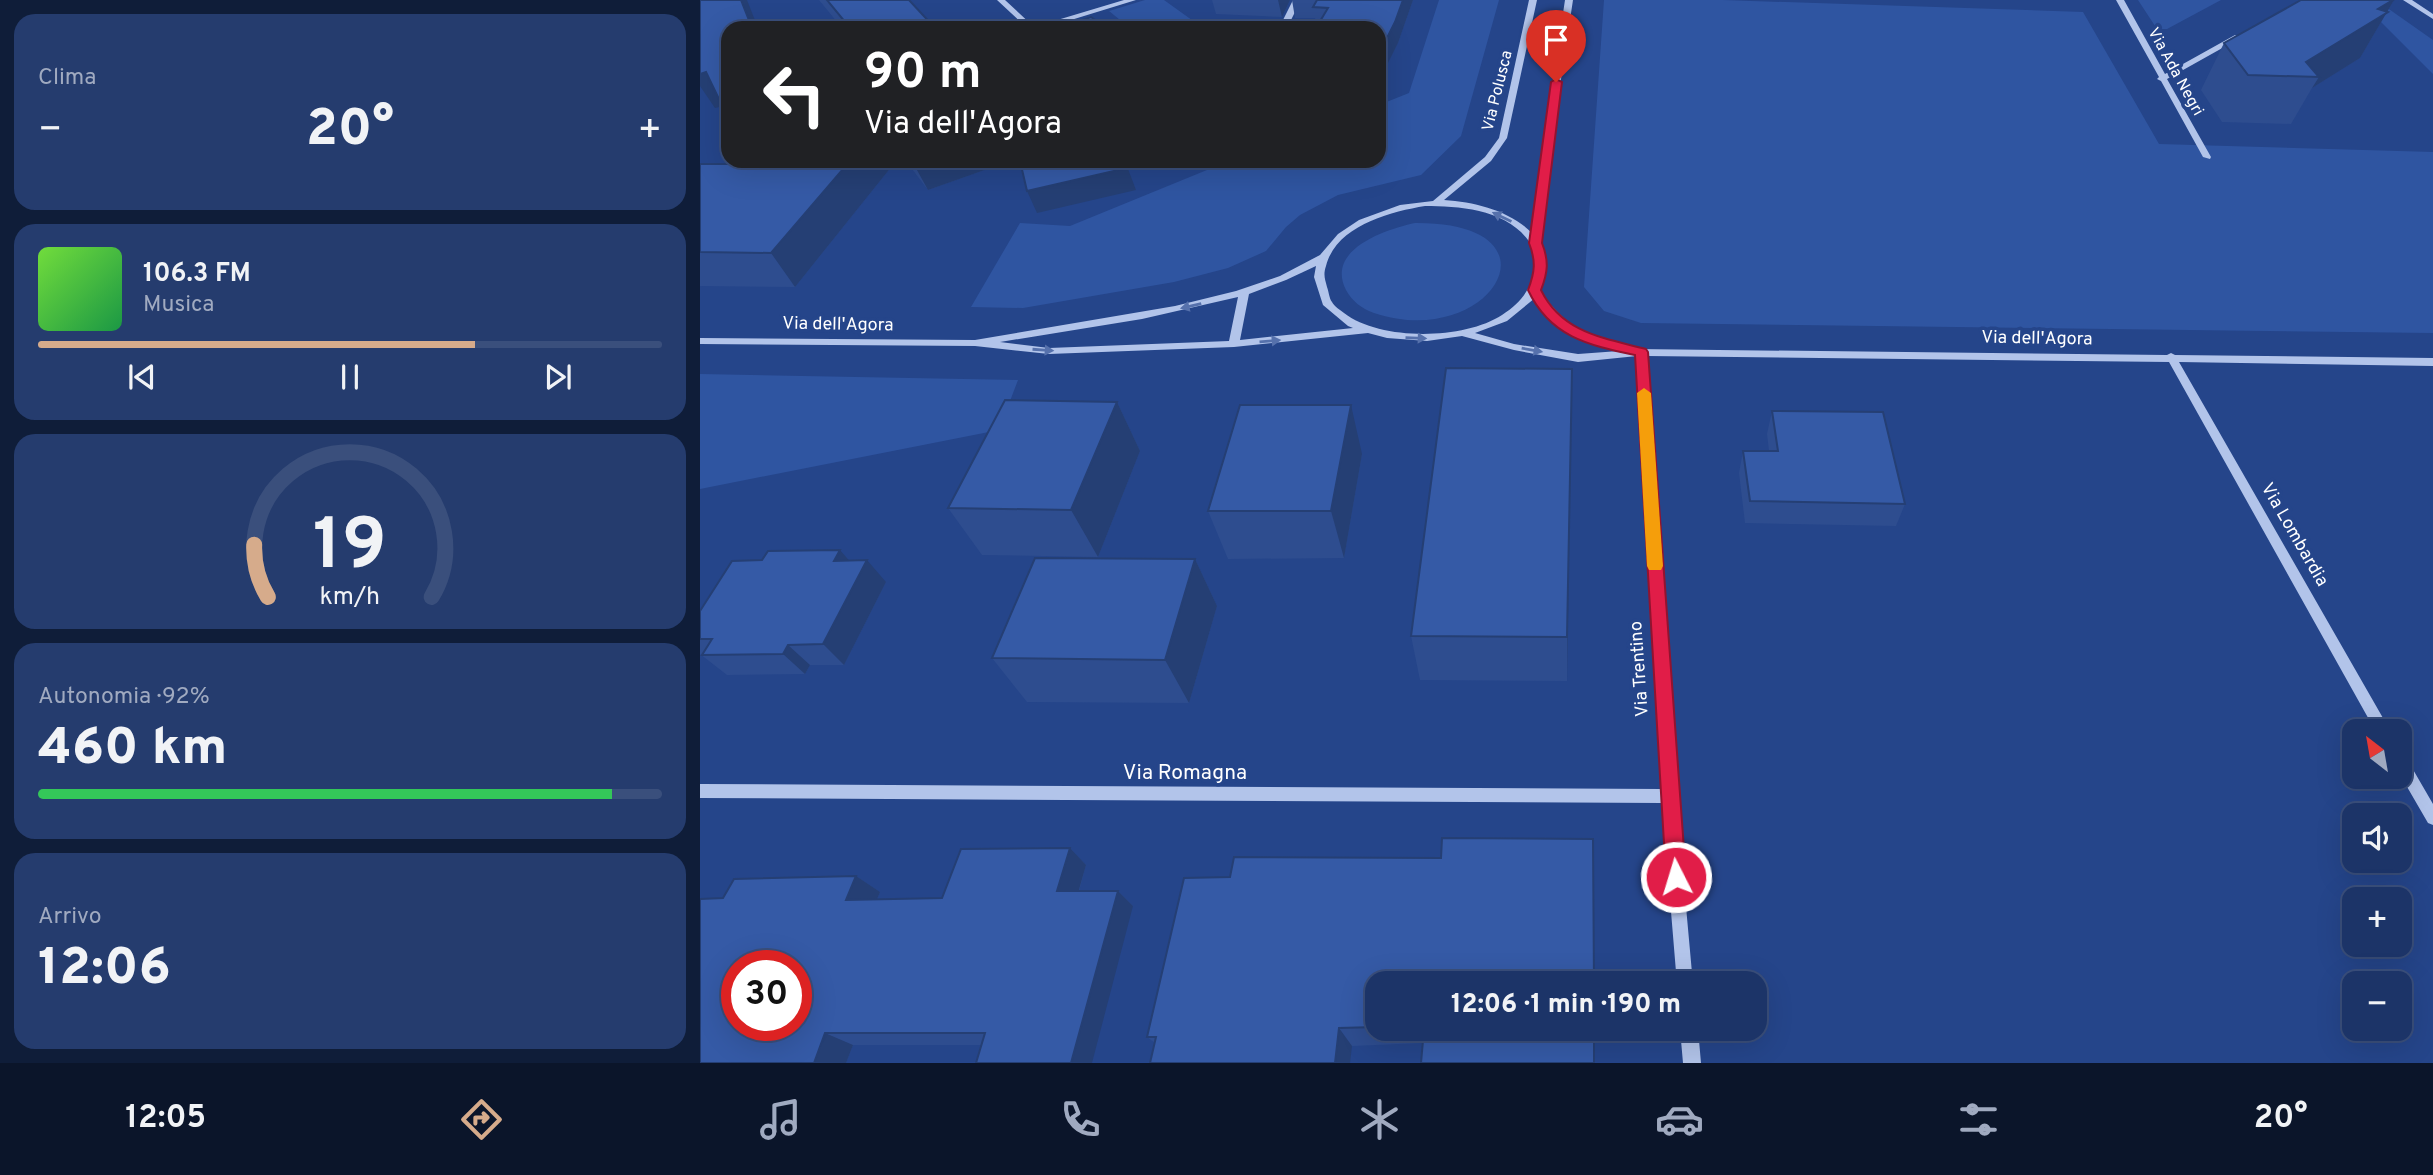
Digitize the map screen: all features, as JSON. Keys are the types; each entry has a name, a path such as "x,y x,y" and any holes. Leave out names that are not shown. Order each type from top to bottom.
{"street":[{"path":"1001,0 1024,21"},
{"path":"1061,21 1132,0"},
{"path":"1286,21 1297,0"},
{"name":"Via Polusca","path":"1436,203 1488,159 1503,138 1534,0"},
{"path":"1535,290 1541,274 1541,258 1536,243 1544,165 1569,0"},
{"name":"Via Ada Negri","path":"2119,0 2207,157"},
{"path":"2407,0 2433,17"},
{"path":"2161,79 2245,33"},
{"name":"Via dell'Agora","path":"1536,243 1520,226 1496,213 1468,205 1436,203 1400,207 1367,218 1341,235 1324,256 1318,277 1324,298 1340,316 1366,330 1398,338 1432,339 1466,334 1496,323 1519,308 1535,290 1543,308 1562,325 1591,341 1642,352"},
{"name":"Via dell'Agora","path":"975,344 1190,306 1244,292 1324,256"},
{"path":"1234,344 1244,292"},
{"name":"Via dell'Agora","path":"700,341 975,344 1049,351 1234,344 1366,330"},
{"name":"Via dell'Agora","path":"1466,334 1514,347 1578,358 1642,352 2433,362"},
{"name":"Via Trentino","path":"1642,352 1684,971"},
{"name":"Via Lombardia","path":"2171,358 2377,719"},
{"path":"2412,782 2433,818"},
{"name":"Via Romagna","path":"700,791 1670,796"},
{"path":"1690,1041 1692,1063"}],"shaded area":[{"path":"1145,0 1164,0 1193,21 1121,21 1109,11"},
{"path":"1439,0 1499,0 1461,136 1421,175 1338,195 1300,215 1266,251 1228,268 1174,282 1023,308 971,307 1020,223 1070,226 1212,168 1386,168 1386,102 1409,93"},
{"path":"1604,0 1723,0 2083,12 2159,144 2433,152 2433,333 1641,323 1604,311 1584,287"},
{"path":"2138,0 2221,0 2167,29 2157,29"},
{"path":"2359,0 2376,0 2433,40 2433,74"},
{"path":"1415,223 1462,228 1490,242 1501,261 1496,282 1479,301 1451,315 1416,320 1374,313 1351,298 1342,276 1344,263 1351,252 1375,236"},
{"path":"700,374 1018,380 999,430 700,489"}],"building":[{"path":"700,0 741,0 749,21 721,21 721,103 706,72 700,74"},
{"path":"827,0 909,0 928,21 844,21"},
{"path":"1317,0 1403,0 1386,40 1386,21 1320,21 1328,8 1313,7"},
{"path":"2301,0 2393,0 2378,9 2388,12 2306,62 2319,77 2248,75 2224,43"},
{"path":"1091,17 1096,21 1079,21"},
{"path":"700,164 721,164 721,168 844,168 771,253 700,252"},
{"path":"1022,168 1127,168 1027,191"},
{"path":"1446,368 1572,369 1567,637 1411,636"},
{"path":"1005,400 1117,402 1071,510 948,508"},
{"path":"1240,405 1351,405 1331,511 1208,511"},
{"path":"1772,411 1883,412 1905,504 1750,501 1743,451 1778,451"},
{"path":"840,550 834,561 867,560 823,644 788,645 783,654 702,655 712,639 700,639 700,611 732,561 762,560 768,551"},
{"path":"1035,558 1195,559 1165,660 992,658"},
{"path":"1442,838 1593,839 1594,971 1365,971 1365,1027 1339,1028 1335,1063 1150,1063 1156,1037 1147,1037 1184,878 1230,877 1234,857 1441,858"},
{"path":"1070,848 1057,891 1118,891 1071,1063 976,1063 985,1033 825,1033 814,1063 700,1063 700,899 723,898 734,879 856,876 846,900 942,898 961,849"},
{"path":"1423,1041 1594,1041 1594,1063 1421,1063"}],"slow traffic":[{"path":"1644,393 1655,566"}],"route":[{"path":"1556,82 1536,243 1541,258 1541,274 1535,290 1543,308 1562,325 1591,341 1642,352 1676,877"}]}
